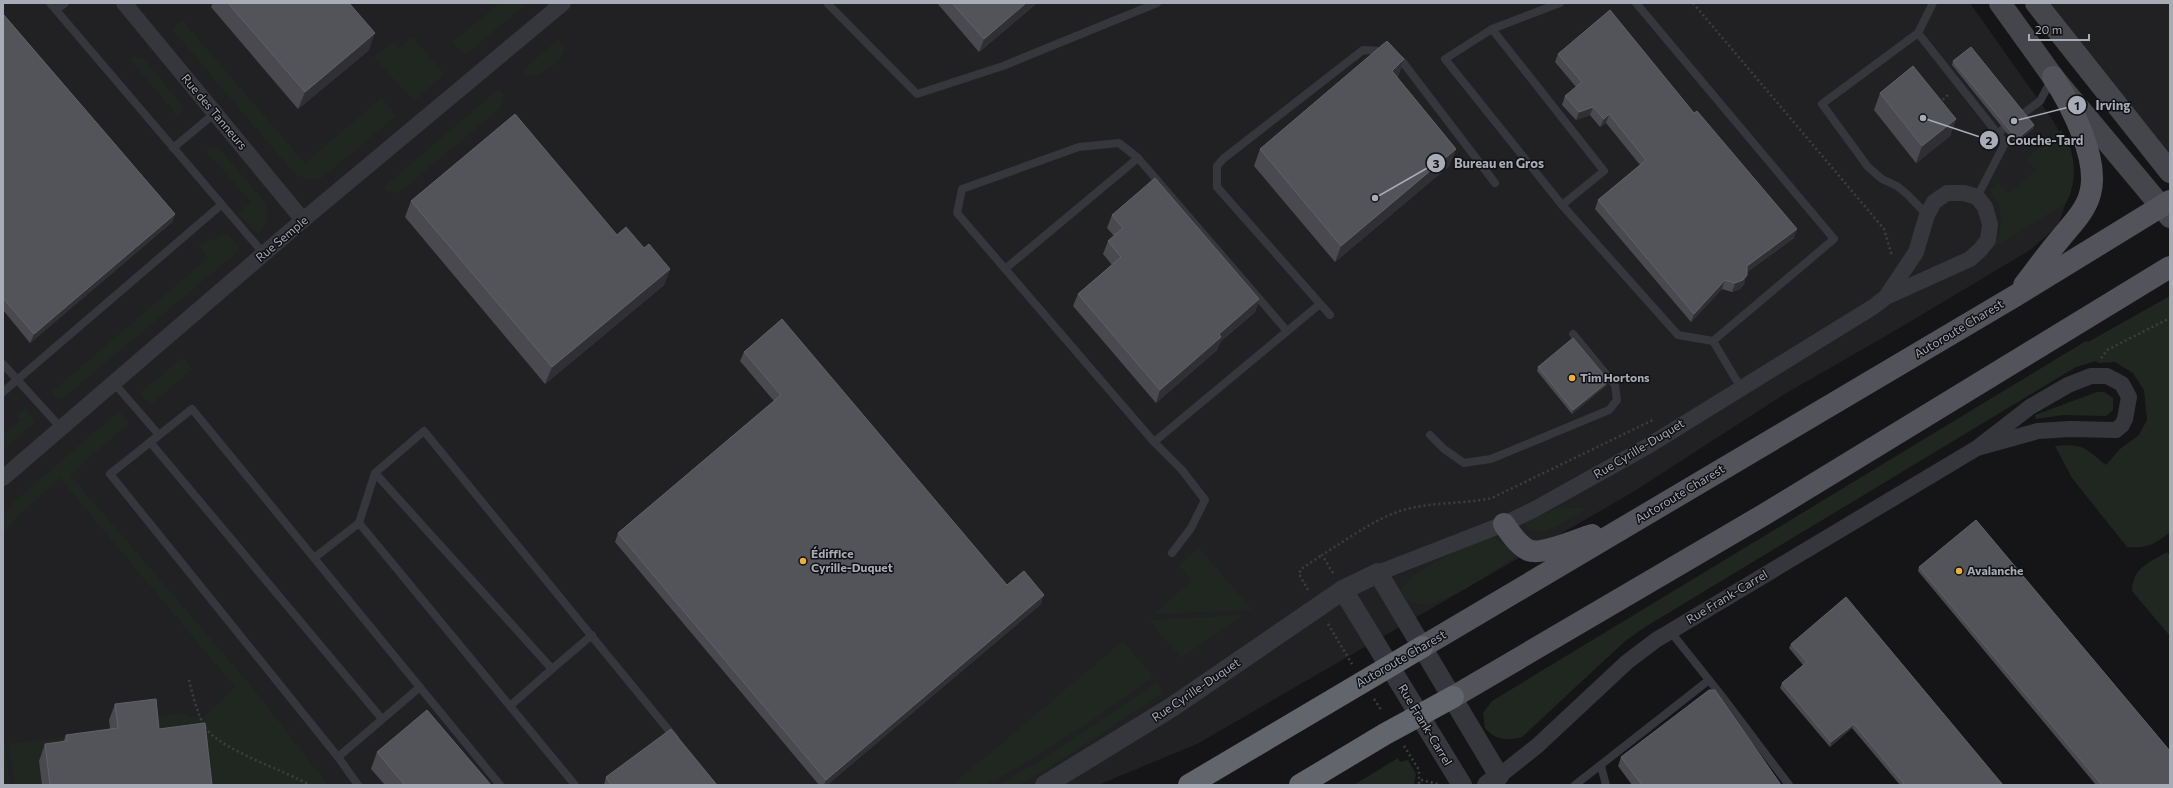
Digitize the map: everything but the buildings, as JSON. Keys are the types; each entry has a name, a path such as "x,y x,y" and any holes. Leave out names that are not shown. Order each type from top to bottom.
{"highway":[{"name":"Autoroute Charest","path":"1189,785 1422,647"},
{"path":"1300,785 1453,697"}],"main road":[{"path":"2000,3 2070,103 2087,149 2092,182 2091,194 2076,221 2015,296"},
{"path":"2036,3 2170,172"},
{"path":"2053,77 2167,208"},
{"name":"Autoroute Charest","path":"1422,647 2015,296 2167,208"},
{"path":"1453,697 1765,514 2170,267"},
{"path":"1504,524 1526,549 1538,551 1561,546 1637,519"}],"street":[{"name":"Rue des Tanneurs","path":"124,3 304,220"},
{"name":"Rue Semple","path":"3,478 304,220 563,3"},
{"name":"Rue Cyrille-Duquet","path":"1045,785 1172,707 1344,590 1378,573 1504,524 1648,446 1873,307 1886,297 1970,259 1988,240 1990,224 1986,207 1977,197 1964,193 1947,193 1934,202 1927,215 1916,252 1886,297"},
{"name":"Rue Frank-Carrel","path":"1453,697 1493,780 1558,728 1627,662 1670,631 1977,448 2030,407 2081,379 2098,374 2115,379 2122,384 2129,397 2125,419 2122,425 2116,430 2070,429 2038,431 1977,448"},
{"path":"1378,573 1453,697"},
{"path":"1344,590 1389,666"},
{"name":"Rue Frank-Carrel","path":"1389,666 1462,785"}],"lane":[{"path":"50,3 264,254"},
{"path":"56,10 65,3"},
{"path":"829,3 828,4 917,94 1003,66 1138,6 1157,3"},
{"path":"1560,3 1492,29 1445,60 1562,204 1678,335 1713,341 1741,388"},
{"path":"1636,3 1834,239 1713,341"},
{"path":"1927,215 1918,204 1902,190 1882,179 1868,167 1822,104 1918,33 1933,3"},
{"path":"1492,29 1604,171 1562,204"},
{"path":"1918,33 2005,143 1977,197"},
{"path":"1330,315 1218,187 1217,166 1223,159 1363,50 1378,50 1391,53 1402,61 1495,183"},
{"path":"1998,133 2040,101 2053,77"},
{"path":"173,148 214,113"},
{"path":"1172,553 1191,528 1204,500 1182,470 1154,442 957,213 962,189 1079,146 1120,143 1138,158 1287,331"},
{"path":"1005,269 1138,158"},
{"path":"3,392 221,205"},
{"path":"1154,442 1320,304"},
{"path":"1430,435 1444,449 1464,464 1491,458 1609,410 1617,400 1616,385 1573,334"},
{"path":"3,364 61,428"},
{"path":"114,383 159,435"},
{"path":"358,785 338,757 110,474 192,409 500,785"},
{"path":"314,558 359,523 375,473 424,431 679,743"},
{"path":"150,442 382,719"},
{"path":"375,473 552,670"},
{"path":"359,523 575,785"},
{"path":"1670,631 1789,785"},
{"path":"510,706 592,635"},
{"path":"1575,785 1709,680"},
{"path":"338,757 420,687"},
{"path":"1601,766 1606,785"}],"path":[{"path":"1936,106 1960,86"},
{"path":"2098,374 2101,359 2107,350 2170,318"},
{"path":"1302,579 1299,574 1301,569 1322,555"},
{"path":"1333,633 1347,656"},
{"path":"189,680 193,696 207,730 223,744 310,785"},
{"path":"1414,762 1419,770 1421,780 1419,785"},
{"path":"1421,780 1439,785"}],"shaded area":[{"path":"3,3 1970,3 2054,122 2069,149 2072,184 2058,226 2030,250 1891,333 1783,395 1633,492 1197,744 1098,785 3,785"},
{"path":"500,3 528,3 465,55 452,42"},
{"path":"2036,3 2170,3 2170,172"},
{"path":"182,20 305,163 381,98 396,116 323,177 308,179 301,177 294,173 172,29"},
{"path":"410,38 413,38 444,74 414,101 374,57 393,42 399,48"},
{"path":"558,40 564,46 560,57 556,62 545,71 538,74 527,75 523,70"},
{"path":"129,58 142,58 183,106 181,113 178,116"},
{"path":"499,89 504,96 501,107 399,192 389,192 384,187"},
{"path":"2061,130 2070,146 2074,166 2074,176 2070,195 2066,203 1993,248 1997,241 2001,226 2001,219 1998,204 1990,190 1998,182 2008,194 2036,170 2026,159"},
{"path":"212,148 219,148 263,200 266,206 267,221 258,234 238,213 251,202 206,151"},
{"path":"227,234 239,246 239,250 61,400 53,397 52,392 208,258 198,245"},
{"path":"2170,296 2170,532 2155,543 2140,547 2127,547 2072,478 2055,446 2078,446 2093,454 2106,465 2120,449 2139,435 2147,420 2144,390 2133,373 2115,362 2098,363 2096,361 2076,367 1645,627 1624,642 1522,737 1506,739 1497,737 1485,728 1483,713 1492,701 2086,341 2088,342"},
{"path":"182,358 192,369 150,405 141,393"},
{"path":"2097,392 2104,392 2113,398 2113,410 2106,416 2063,415 2036,419 2035,415"},
{"path":"26,408 35,422 3,450 3,434 21,420 17,415"},
{"path":"119,411 129,423 70,475 252,687 328,785 204,785 153,746 150,718 185,713 191,717 205,716 235,687 60,478 17,517 3,534 3,514 16,500"},
{"path":"1559,507 1582,508 1584,511 1545,532 1527,528 1524,523"},
{"path":"1492,536 1515,552 1515,557 1469,587 1450,597 1426,604 1418,604 1411,602 1403,594 1405,585 1416,574 1469,545"},
{"path":"1198,549 1200,549 1252,610 1154,614 1192,581 1179,565"},
{"path":"2167,552 2170,556 2170,636 2132,591 2135,576 2139,571 2148,563"},
{"path":"1243,615 1181,658 1149,620"},
{"path":"1123,641 1154,677 1082,727 1018,767 985,785 952,785"},
{"path":"1157,682 1164,692 1050,767 1018,785 998,785 1043,759"},
{"path":"110,731 39,761 42,785 15,785 9,744"},
{"path":"5,741 10,785 3,785 3,742"},
{"path":"1398,758 1400,762 1408,760 1416,774 1414,785 1354,785"}],"place":[{"name":"Couche-Tard","path":"1923,118"},
{"name":"Irving","path":"2014,121"},
{"name":"Bureau en Gros","path":"1375,198"},
{"name":"Tim Hortons","path":"1572,378"},
{"name":"Édiffice Cyrille-Duquet","path":"803,561"},
{"name":"Avalanche","path":"1959,571"}]}
